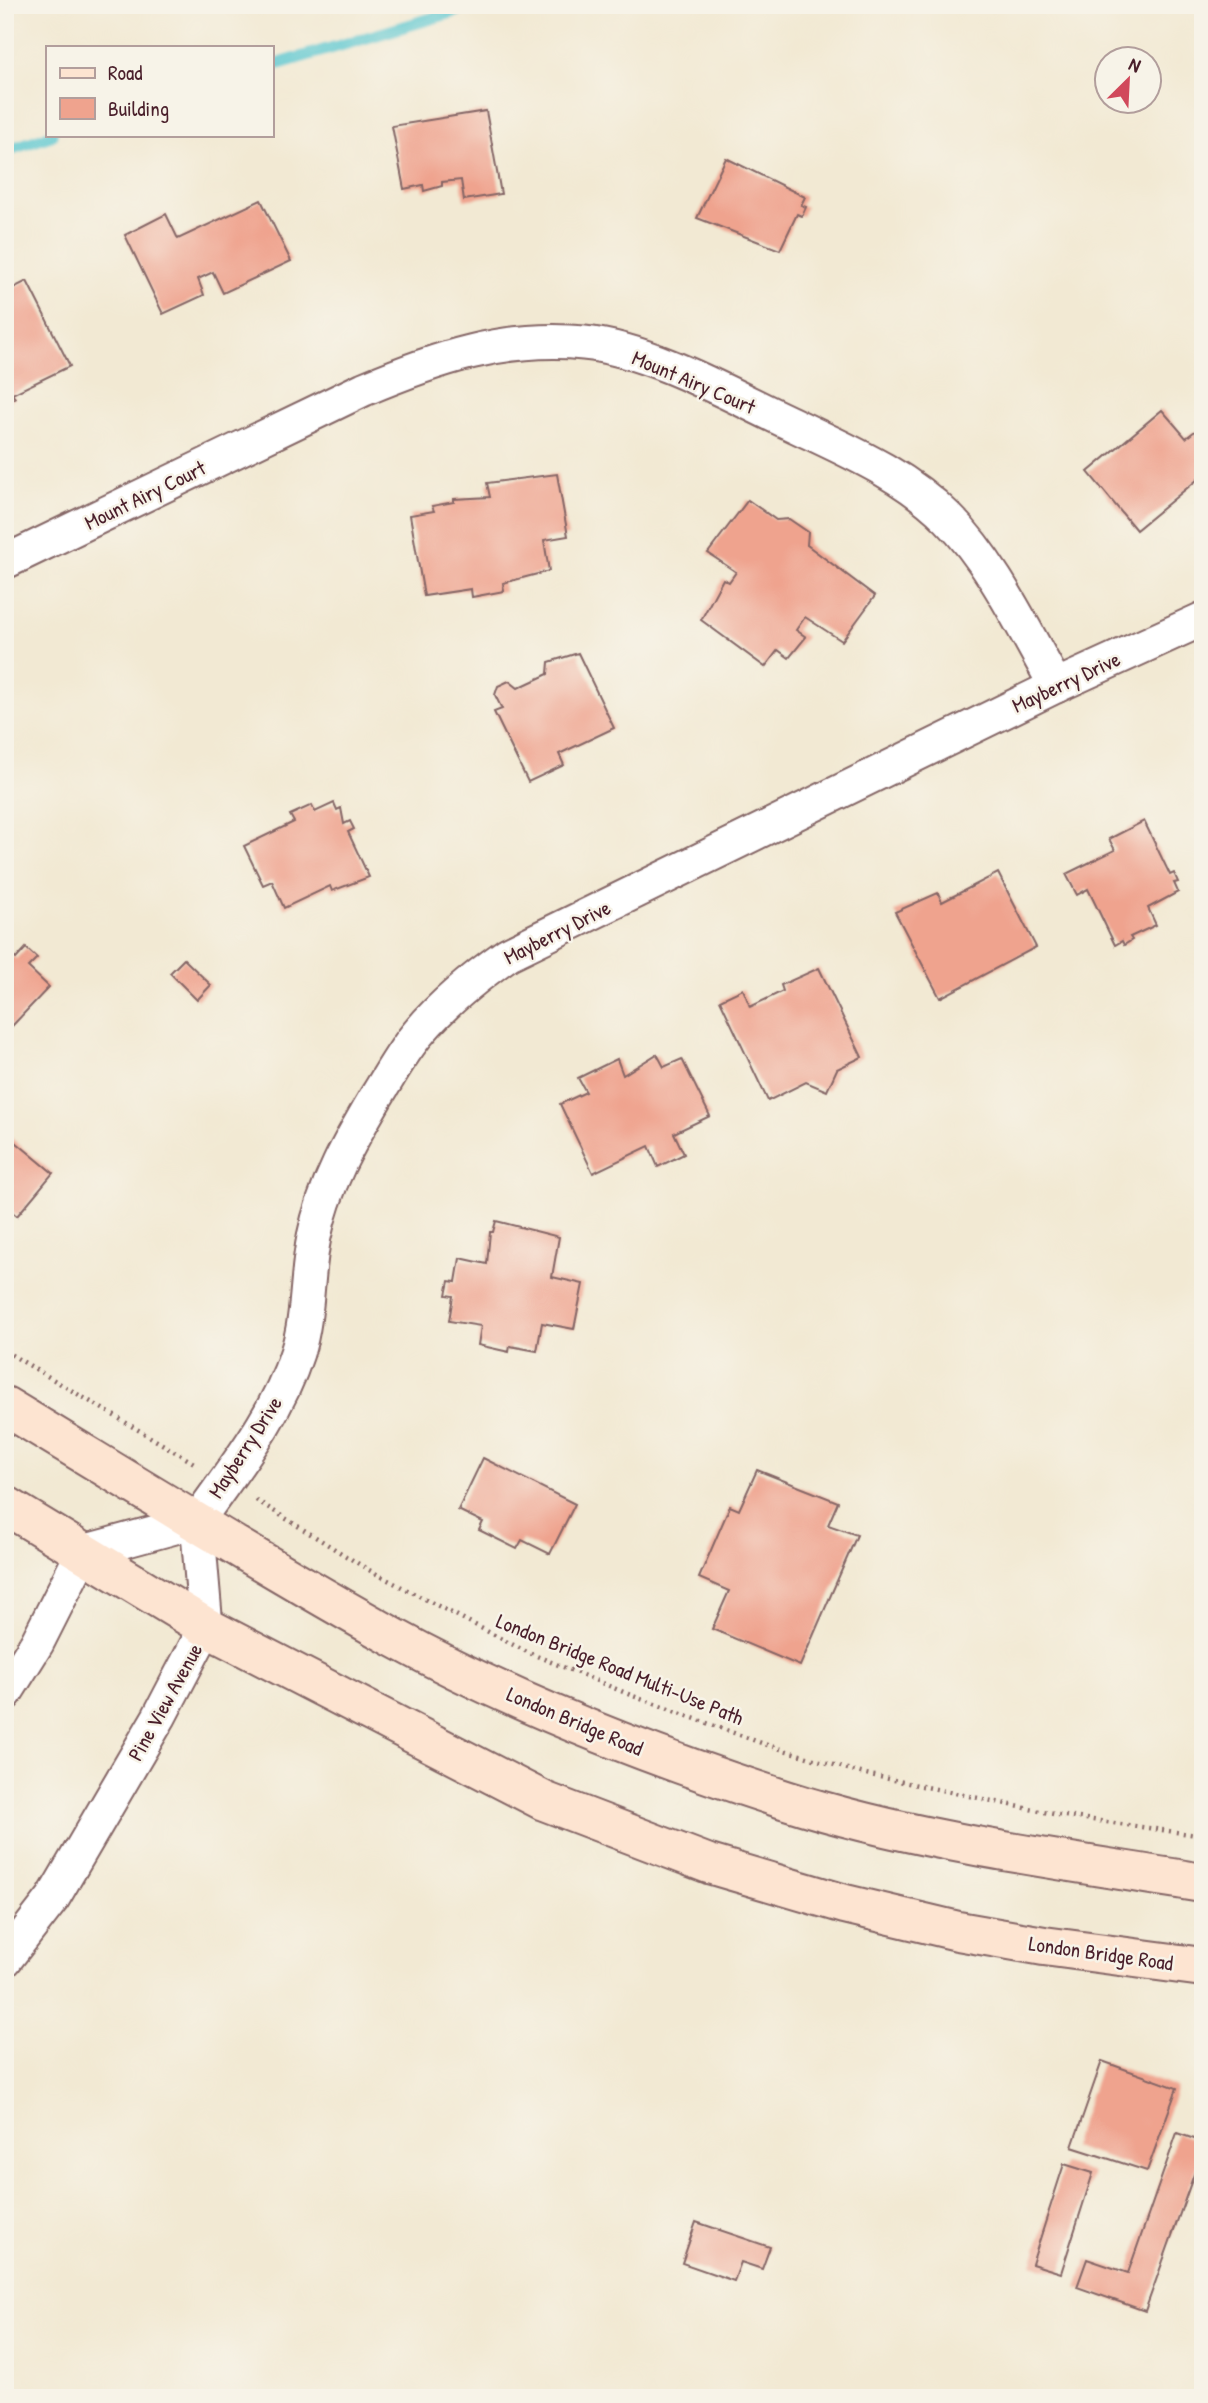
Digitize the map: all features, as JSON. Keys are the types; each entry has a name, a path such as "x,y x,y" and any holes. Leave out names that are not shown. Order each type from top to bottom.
{"main road":[{"name":"London Bridge Road","path":"5,1406 395,1638 526,1702 634,1748 788,1801 942,1841 1203,1883"},
{"name":"London Bridge Road","path":"5,1505 206,1627 544,1801 709,1864 845,1904 958,1931 1044,1946 1203,1967"}],"street":[{"name":"Mount Airy Court","path":"5,562 364,389 421,365 479,348 534,342 585,343 635,355 688,375 877,464 914,488 948,518 982,558 1056,686"},
{"name":"Mayberry Drive","path":"197,1521 258,1434 280,1394 296,1354 305,1320 313,1238 323,1200 339,1162 392,1072 420,1031 481,973 508,954 1056,686 1203,619"},
{"path":"5,1694 37,1643 83,1552 197,1521"},
{"name":"Pine View Avenue","path":"5,1960 53,1898 159,1717 206,1627 197,1521"}],"path":[{"name":"London Bridge Road Multi-Use Path","path":"5,1351 368,1569 527,1652 633,1696 764,1744 861,1773 1058,1815 1203,1836"}],"building":[{"path":"486,111 501,194 464,200 461,180 442,182 442,186 424,191 423,185 404,189 392,126"},
{"path":"726,158 805,197 801,205 806,207 802,216 797,214 780,250 697,218"},
{"path":"261,200 291,261 223,293 213,272 198,279 204,295 163,314 125,235 166,214 178,239"},
{"path":"27,281 70,366 12,394 15,398 5,403 5,292"},
{"path":"1162,410 1186,438 1195,431 1203,440 1203,475 1136,530 1088,472"},
{"path":"557,474 568,536 544,540 549,571 503,583 504,591 472,597 471,589 424,596 410,515 434,511 432,506 454,502 454,499 490,497 487,483"},
{"path":"748,500 776,520 789,519 808,532 807,545 875,596 842,641 805,617 796,630 806,637 789,658 778,650 765,667 701,620 723,579 729,582 736,572 708,553"},
{"path":"578,653 614,728 559,754 564,765 528,782 494,712 502,709 495,695 498,686 509,681 518,688 548,674 549,662"},
{"path":"334,803 337,810 341,808 344,824 350,821 354,829 348,832 369,877 332,891 330,886 284,908 272,881 263,885 244,846 294,822 290,815 312,805 315,812"},
{"path":"1144,821 1170,875 1174,873 1178,892 1148,908 1156,925 1130,937 1132,940 1124,945 1122,941 1115,945 1088,889 1077,895 1066,874 1115,850 1109,839"},
{"path":"998,873 1036,947 940,998 895,912 938,893 942,902"},
{"path":"26,948 37,958 28,967 49,987 12,1026 5,1020 5,964 13,956 16,959"},
{"path":"184,959 211,985 197,1000 170,973"},
{"path":"819,968 862,1057 837,1069 827,1091 806,1082 768,1101 720,1000 743,989 750,1007 783,991 781,985"},
{"path":"657,1054 664,1067 682,1059 710,1116 674,1133 684,1154 658,1167 649,1146 593,1173 560,1104 586,1092 578,1078 617,1059 623,1075"},
{"path":"5,1133 53,1173 17,1216 5,1206"},
{"path":"496,1221 559,1237 552,1277 583,1284 574,1329 542,1323 537,1351 510,1346 509,1352 478,1345 481,1326 449,1321 453,1296 446,1295 449,1281 456,1282 460,1258 487,1264 490,1232 493,1232"},
{"path":"483,1458 575,1504 550,1554 522,1540 517,1549 479,1530 483,1522 458,1510"},
{"path":"757,1470 838,1502 828,1525 857,1535 800,1666 712,1629 729,1591 699,1578 730,1506 739,1510"},
{"path":"1102,2061 1177,2088 1147,2171 1072,2147"},
{"path":"1177,2133 1203,2142 1203,2149 1145,2311 1077,2287 1087,2259 1128,2273"},
{"path":"1064,2164 1093,2173 1061,2273 1032,2264"},
{"path":"696,2222 770,2247 762,2269 741,2262 734,2281 682,2263"}],"waterway":[{"path":"273,65 477,5"},
{"path":"5,151 49,136"}]}
